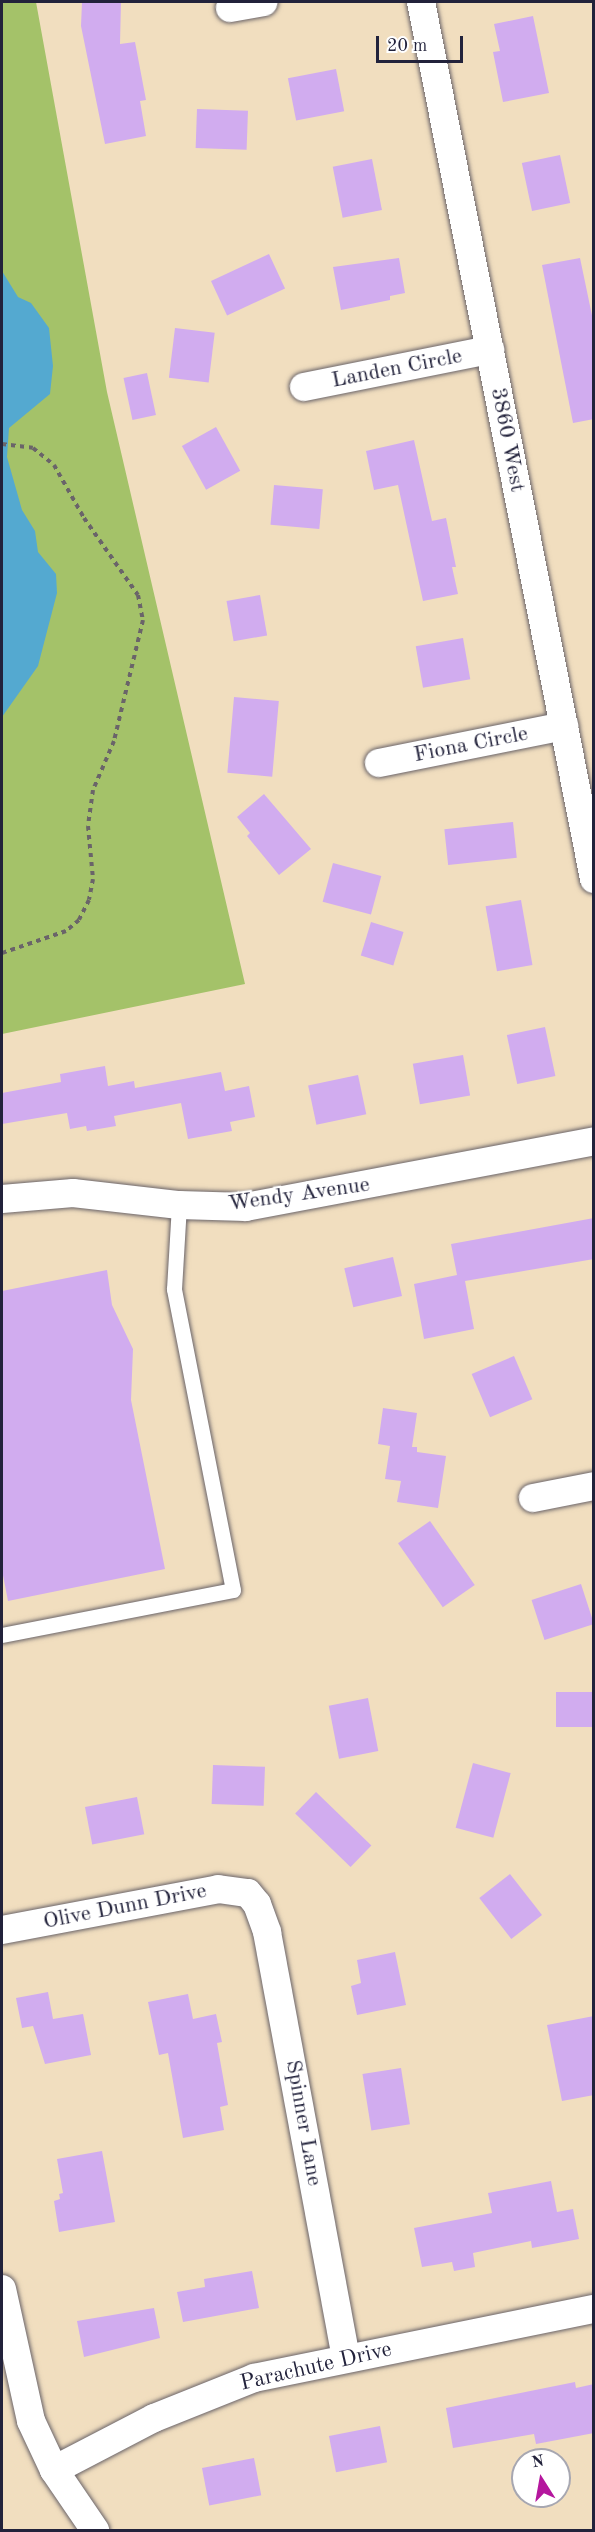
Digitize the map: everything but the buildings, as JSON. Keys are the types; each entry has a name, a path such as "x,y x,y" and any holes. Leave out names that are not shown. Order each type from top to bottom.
{"street":[{"path":"230,8 263,2"},
{"name":"3860 West","path":"421,2 594,879"},
{"name":"Landen Circle","path":"304,387 490,350"},
{"name":"Fiona Circle","path":"379,763 564,726"},
{"name":"Wendy Avenue","path":"2,1198 73,1193 179,1205 246,1207 288,1201 594,1141"},
{"path":"533,1498 594,1486"},
{"name":"Olive Dunn Drive","path":"2,1930 201,1892 233,1889 248,1893"},
{"name":"Spinner Lane","path":"248,1893 257,1904 267,1932 346,2357"},
{"path":"2,2289 23,2395 54,2470 95,2530"},
{"name":"Parachute Drive","path":"54,2470 154,2418 254,2378 346,2357 594,2309"}],"lane":[{"path":"2,1635 233,1590 174,1289 179,1205"}],"path":[{"path":"2,953 66,931 79,920 89,900 93,879 88,826 93,790 114,741 143,620 138,595 84,518 54,465 33,448 4,444"}],"green space":[{"path":"2,2 36,2 107,392 245,984 2,1034"}],"water":[{"path":"2,271 18,297 31,303 49,328 53,366 50,394 9,428 7,457 22,510 35,531 38,552 56,574 57,593 38,666 2,717"}]}
